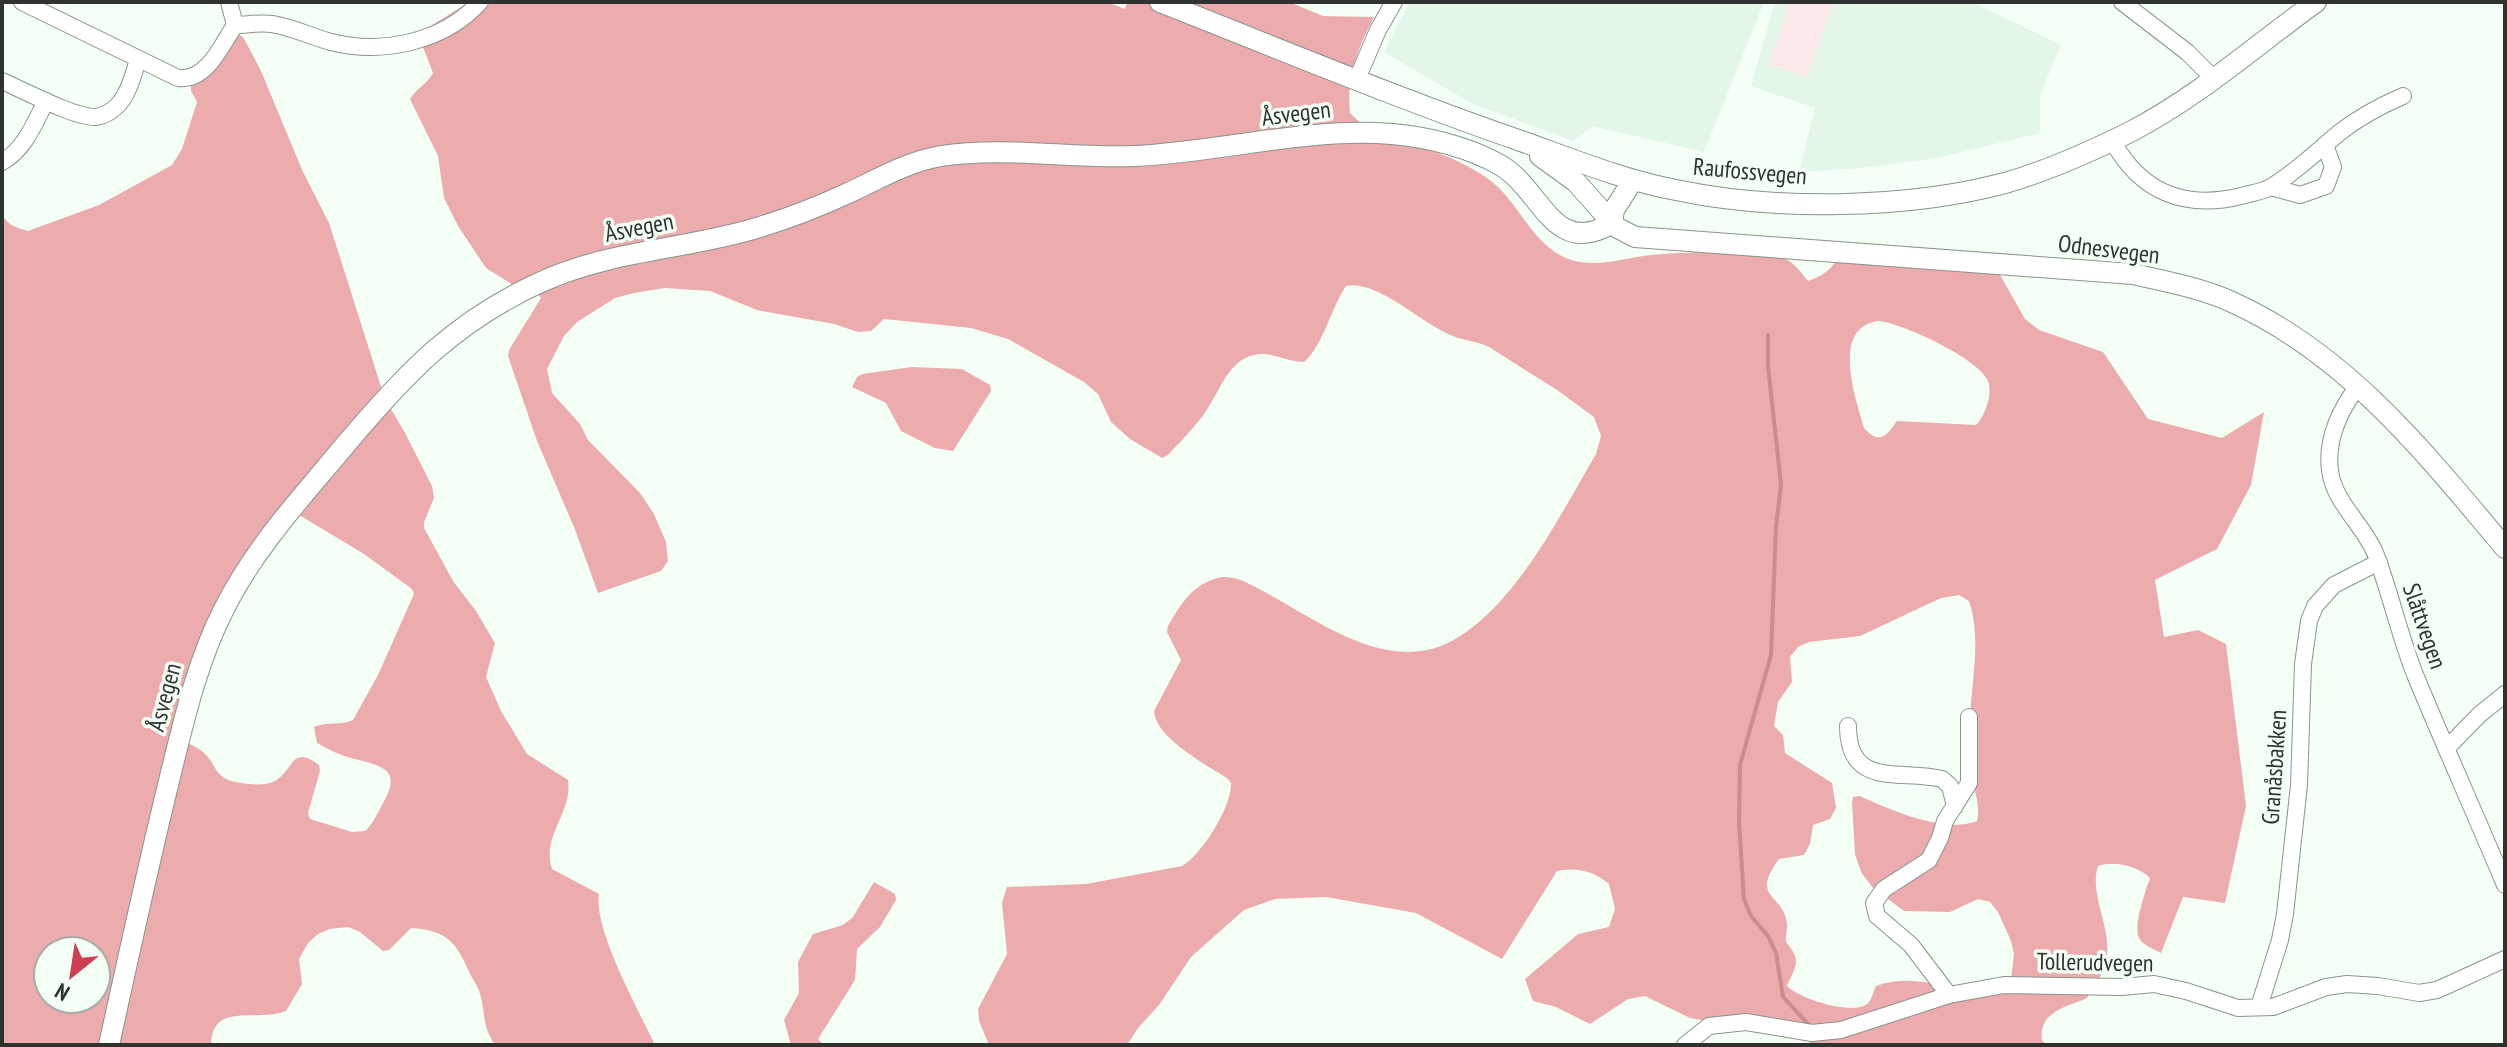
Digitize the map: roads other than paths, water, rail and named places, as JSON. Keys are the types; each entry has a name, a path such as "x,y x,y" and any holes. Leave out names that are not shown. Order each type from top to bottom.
{"main road":[{"name":"Raufossvegen","path":"1160,2 1517,140 1633,180 1678,191 1768,202 1844,204 1916,199 2004,183 2112,140 2215,80 2316,2"},
{"name":"Åsvegen","path":"109,1045 140,899 189,698 223,610 264,543 373,412 417,364 450,335 496,304 584,265 754,229 805,212 896,169 941,156 976,153 1134,156 1358,132 1396,134 1469,151 1503,167 1519,178 1556,224 1570,233 1593,233 1606,216"},
{"path":"1517,140 1566,174 1606,216"},
{"path":"1606,216 1597,193 1611,172"},
{"path":"1606,216 1614,210 1633,180"},
{"name":"Odnesvegen","path":"1606,216 1626,234 1646,239 2083,270 2148,277 2191,287 2232,302 2273,323 2358,386 2407,433 2505,548"}],"street":[{"path":"22,2 138,60 178,78 189,79 198,76 210,63 235,25 229,2"},
{"path":"235,25 273,24 332,42 377,48 425,37 466,16 480,2"},
{"path":"1357,79 1394,2"},
{"path":"2122,2 2175,42 2215,80"},
{"path":"2,81 46,101 94,117 107,114 118,105 129,88 138,60"},
{"path":"2112,140 2123,159 2152,187 2176,196 2214,203 2271,187 2372,110 2403,96"},
{"path":"2,162 15,155 23,144 46,101"},
{"path":"2271,187 2300,195 2326,186 2333,167 2325,145"},
{"name":"Slåttvegen","path":"2358,386 2346,402 2334,430 2330,474 2343,503 2365,534 2379,562 2415,674 2505,885"},
{"name":"Granåsbakken","path":"2259,1007 2285,914 2299,785 2303,664 2309,621 2315,606 2334,585 2379,562"},
{"path":"2447,748 2505,694"},
{"path":"1949,995 1911,945 1877,916 1874,903 1884,889 1929,860 1945,821 1969,783 1969,717"},
{"path":"1848,726 1848,742 1855,759 1869,771 1942,779 1950,786 1955,806"},
{"name":"Tollerudvegen","path":"1685,1045 1709,1026 1746,1022 1812,1033 1841,1030 1949,995 2004,985 2122,987 2154,984 2238,1008 2273,1007 2326,987 2347,984 2419,993 2437,990 2505,959"}],"waterway":[{"path":"1768,335 1768,366 1781,485 1776,527 1771,655 1740,765 1739,823 1744,899 1751,916 1768,936 1776,953 1783,997 1811,1027"}]}
